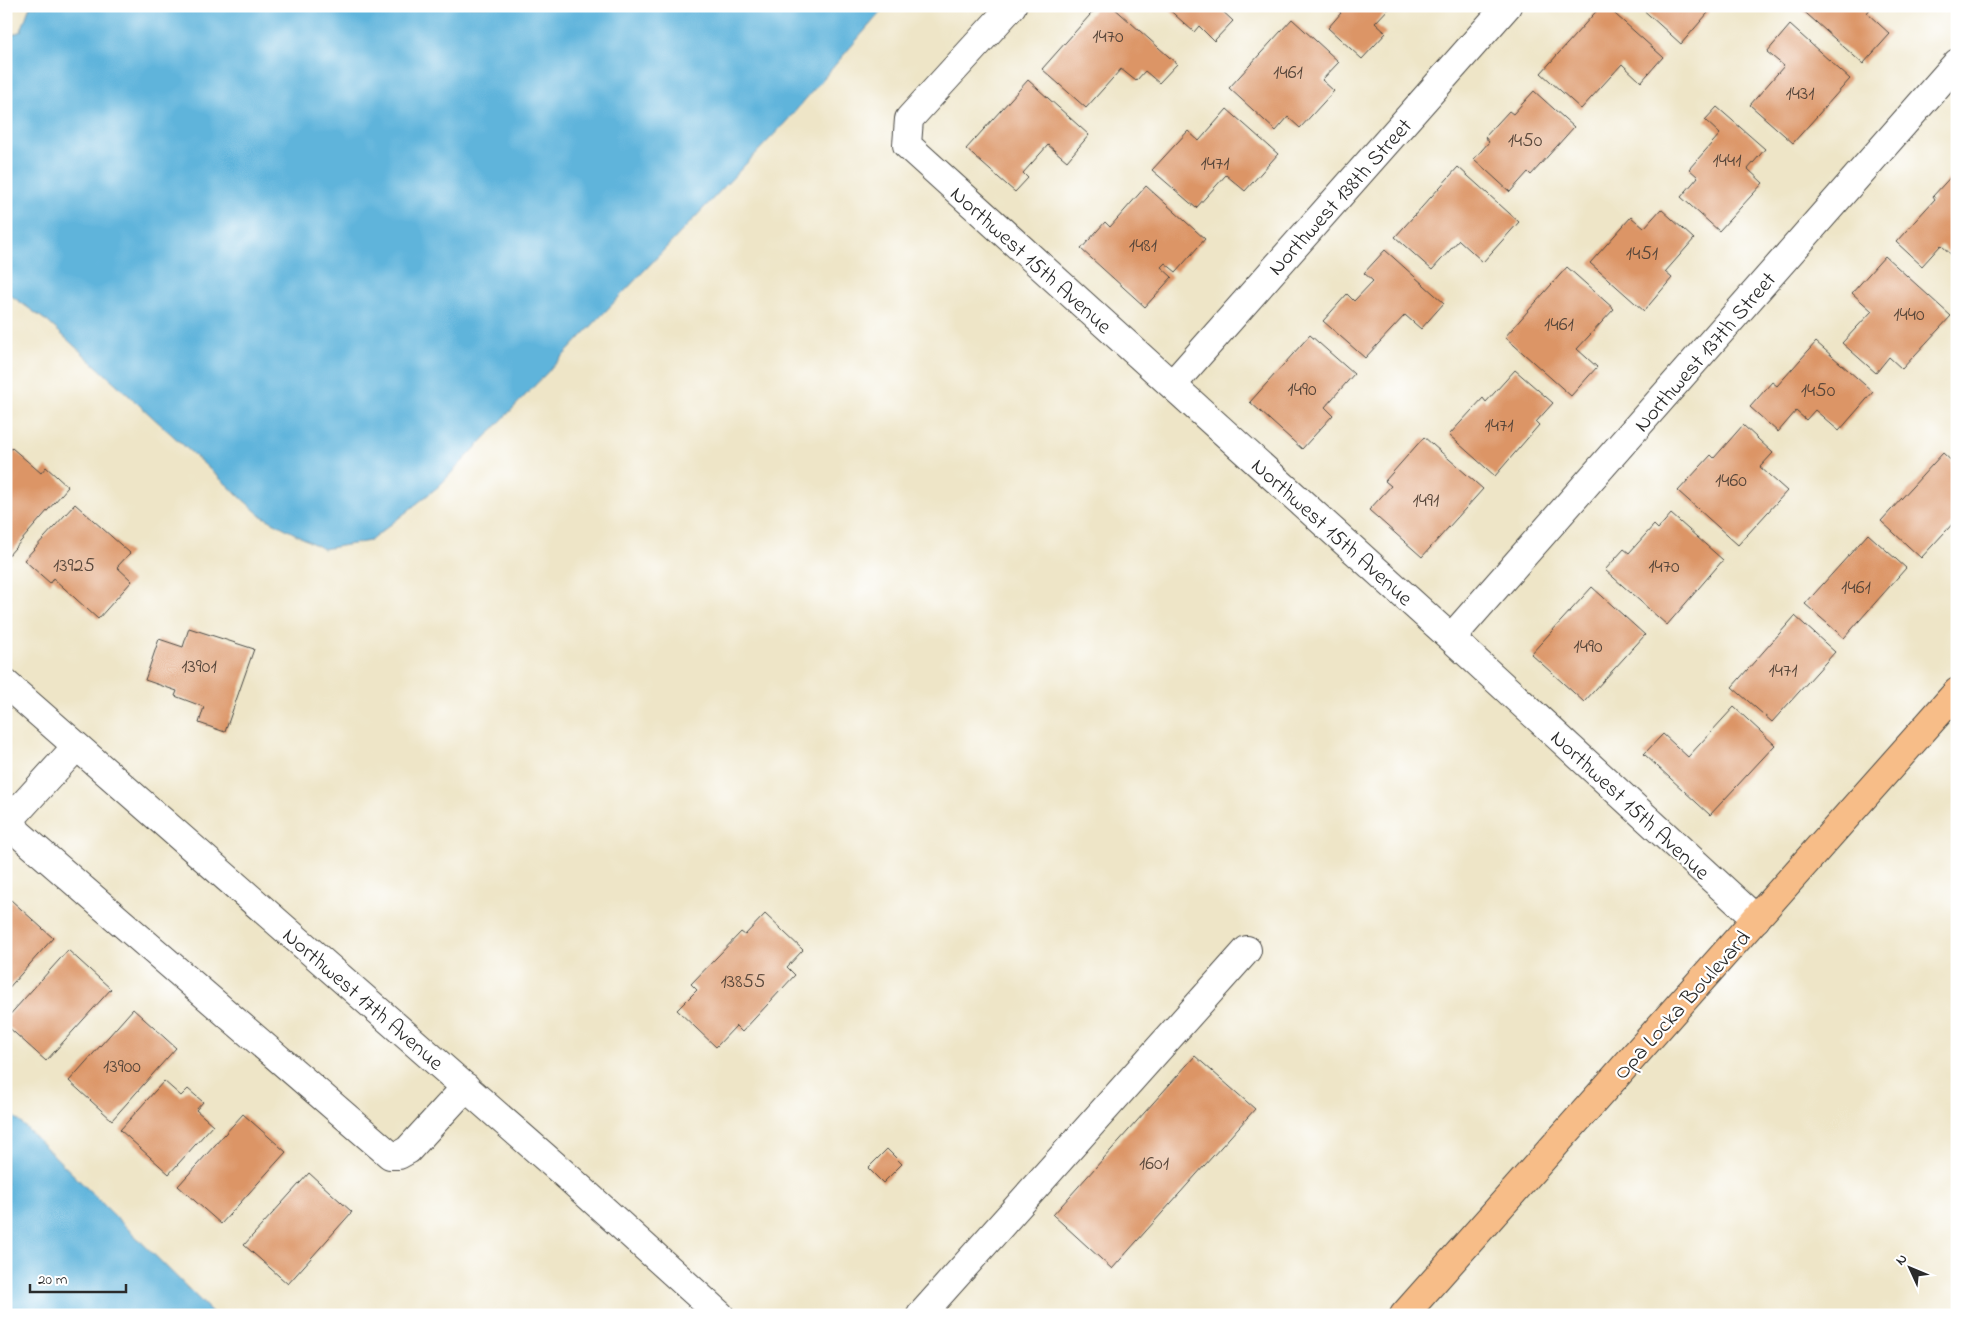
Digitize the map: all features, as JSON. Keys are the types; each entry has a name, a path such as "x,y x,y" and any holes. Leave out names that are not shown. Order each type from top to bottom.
{"main road":[{"name":"Opa Locka Boulevard","path":"1404,1315 1957,692"}],"street":[{"name":"Northwest 15th Avenue","path":"1012,6 909,119 907,145 1451,638 1756,919"},
{"name":"Northwest 138th Street","path":"1172,385 1507,6"},
{"name":"Northwest 137th Street","path":"1451,638 1957,63"},
{"name":"Northwest 17th Avenue","path":"6,684 466,1087 720,1315"},
{"path":"76,747 14,815 13,823 18,832 390,1155 399,1155 408,1150 466,1087"},
{"path":"921,1315 1247,950"}],"water":[{"path":"30,6 886,6 785,123 439,486 370,541 323,549 260,515 48,322 6,292 6,37 21,31"},
{"path":"6,1108 215,1315 6,1315"}],"building":[{"path":"1098,6 1112,6 1177,64 1159,83 1145,71 1136,81 1121,69 1086,108 1042,69"},
{"path":"1165,6 1217,6 1233,21 1214,41 1199,26 1194,32"},
{"path":"1334,6 1391,6 1375,23 1386,33 1362,59 1328,28 1341,13"},
{"path":"1601,6 1606,6 1663,57 1641,82 1622,64 1581,109 1541,73"},
{"path":"1639,6 1714,6 1681,44"},
{"path":"1798,6 1872,6 1867,13 1890,34 1863,64"},
{"path":"1292,19 1339,62 1322,80 1334,91 1300,128 1288,117 1276,131 1229,88"},
{"path":"1790,25 1850,79 1793,143 1750,105 1784,66 1767,52"},
{"path":"1028,80 1089,135 1067,161 1048,145 1023,173 1028,178 1015,192 966,149"},
{"path":"1534,91 1574,127 1531,175 1528,172 1510,192 1474,159 1489,142 1485,137 1509,111 1513,114"},
{"path":"1717,107 1765,149 1748,169 1763,183 1719,231 1681,197 1698,177 1689,169 1720,134 1705,120"},
{"path":"1227,109 1278,154 1245,191 1226,175 1196,208 1152,170 1188,131 1199,141"},
{"path":"1458,167 1519,222 1483,262 1459,240 1432,270 1395,237"},
{"path":"1956,171 1957,260 1941,245 1922,266 1896,242 1935,199 1933,196"},
{"path":"1146,186 1205,239 1176,272 1165,263 1161,267 1172,277 1145,307 1081,249 1105,222 1110,227"},
{"path":"1661,209 1694,239 1665,272 1672,278 1644,311 1590,263 1631,217 1644,228"},
{"path":"1385,250 1444,303 1421,329 1405,315 1365,358 1323,321 1347,294 1354,301 1373,281 1364,273"},
{"path":"1885,256 1951,316 1902,369 1889,357 1876,373 1842,343 1872,311 1852,293"},
{"path":"1567,267 1614,309 1577,349 1597,367 1571,396 1505,337"},
{"path":"1310,335 1354,374 1325,407 1333,415 1302,449 1250,402"},
{"path":"1816,342 1873,392 1839,431 1815,410 1806,420 1796,411 1778,432 1750,407 1772,382 1777,386"},
{"path":"1515,370 1553,403 1536,422 1539,425 1495,476 1449,435 1483,398 1486,402"},
{"path":"1743,425 1773,453 1760,467 1787,491 1738,545 1678,491 1711,455 1714,458"},
{"path":"1424,437 1483,489 1422,557 1369,510 1391,486 1385,481"},
{"path":"12,448 41,473 46,467 68,487 8,556 6,554 6,455"},
{"path":"1943,453 1957,466 1957,519 1921,558 1881,521"},
{"path":"75,504 130,553 117,567 132,581 98,619 53,578 50,583 24,560"},
{"path":"1671,514 1723,560 1667,625 1605,570 1624,549 1629,553 1654,525 1658,529"},
{"path":"1868,534 1906,568 1844,638 1805,604"},
{"path":"1592,587 1645,635 1584,702 1531,654"},
{"path":"1795,616 1835,652 1772,722 1732,687"},
{"path":"189,628 254,649 225,732 199,723 204,707 175,696 177,691 145,680 159,639 183,647"},
{"path":"1734,707 1775,745 1710,815 1644,754 1663,734 1688,757"},
{"path":"11,900 53,938 6,991 6,904"},
{"path":"765,914 803,950 787,967 795,975 742,1032 736,1026 716,1047 677,1010 697,990 691,984 741,932 745,935"},
{"path":"68,950 111,989 46,1061 6,1025 6,1019"},
{"path":"133,1009 176,1048 112,1120 69,1081"},
{"path":"1195,1056 1255,1109 1112,1269 1053,1215"},
{"path":"164,1081 181,1096 188,1089 203,1102 196,1110 213,1125 169,1174 120,1130"},
{"path":"243,1114 286,1152 221,1224 178,1186"},
{"path":"887,1149 902,1164 883,1183 868,1168"},
{"path":"309,1173 352,1212 288,1284 244,1245"}]}
